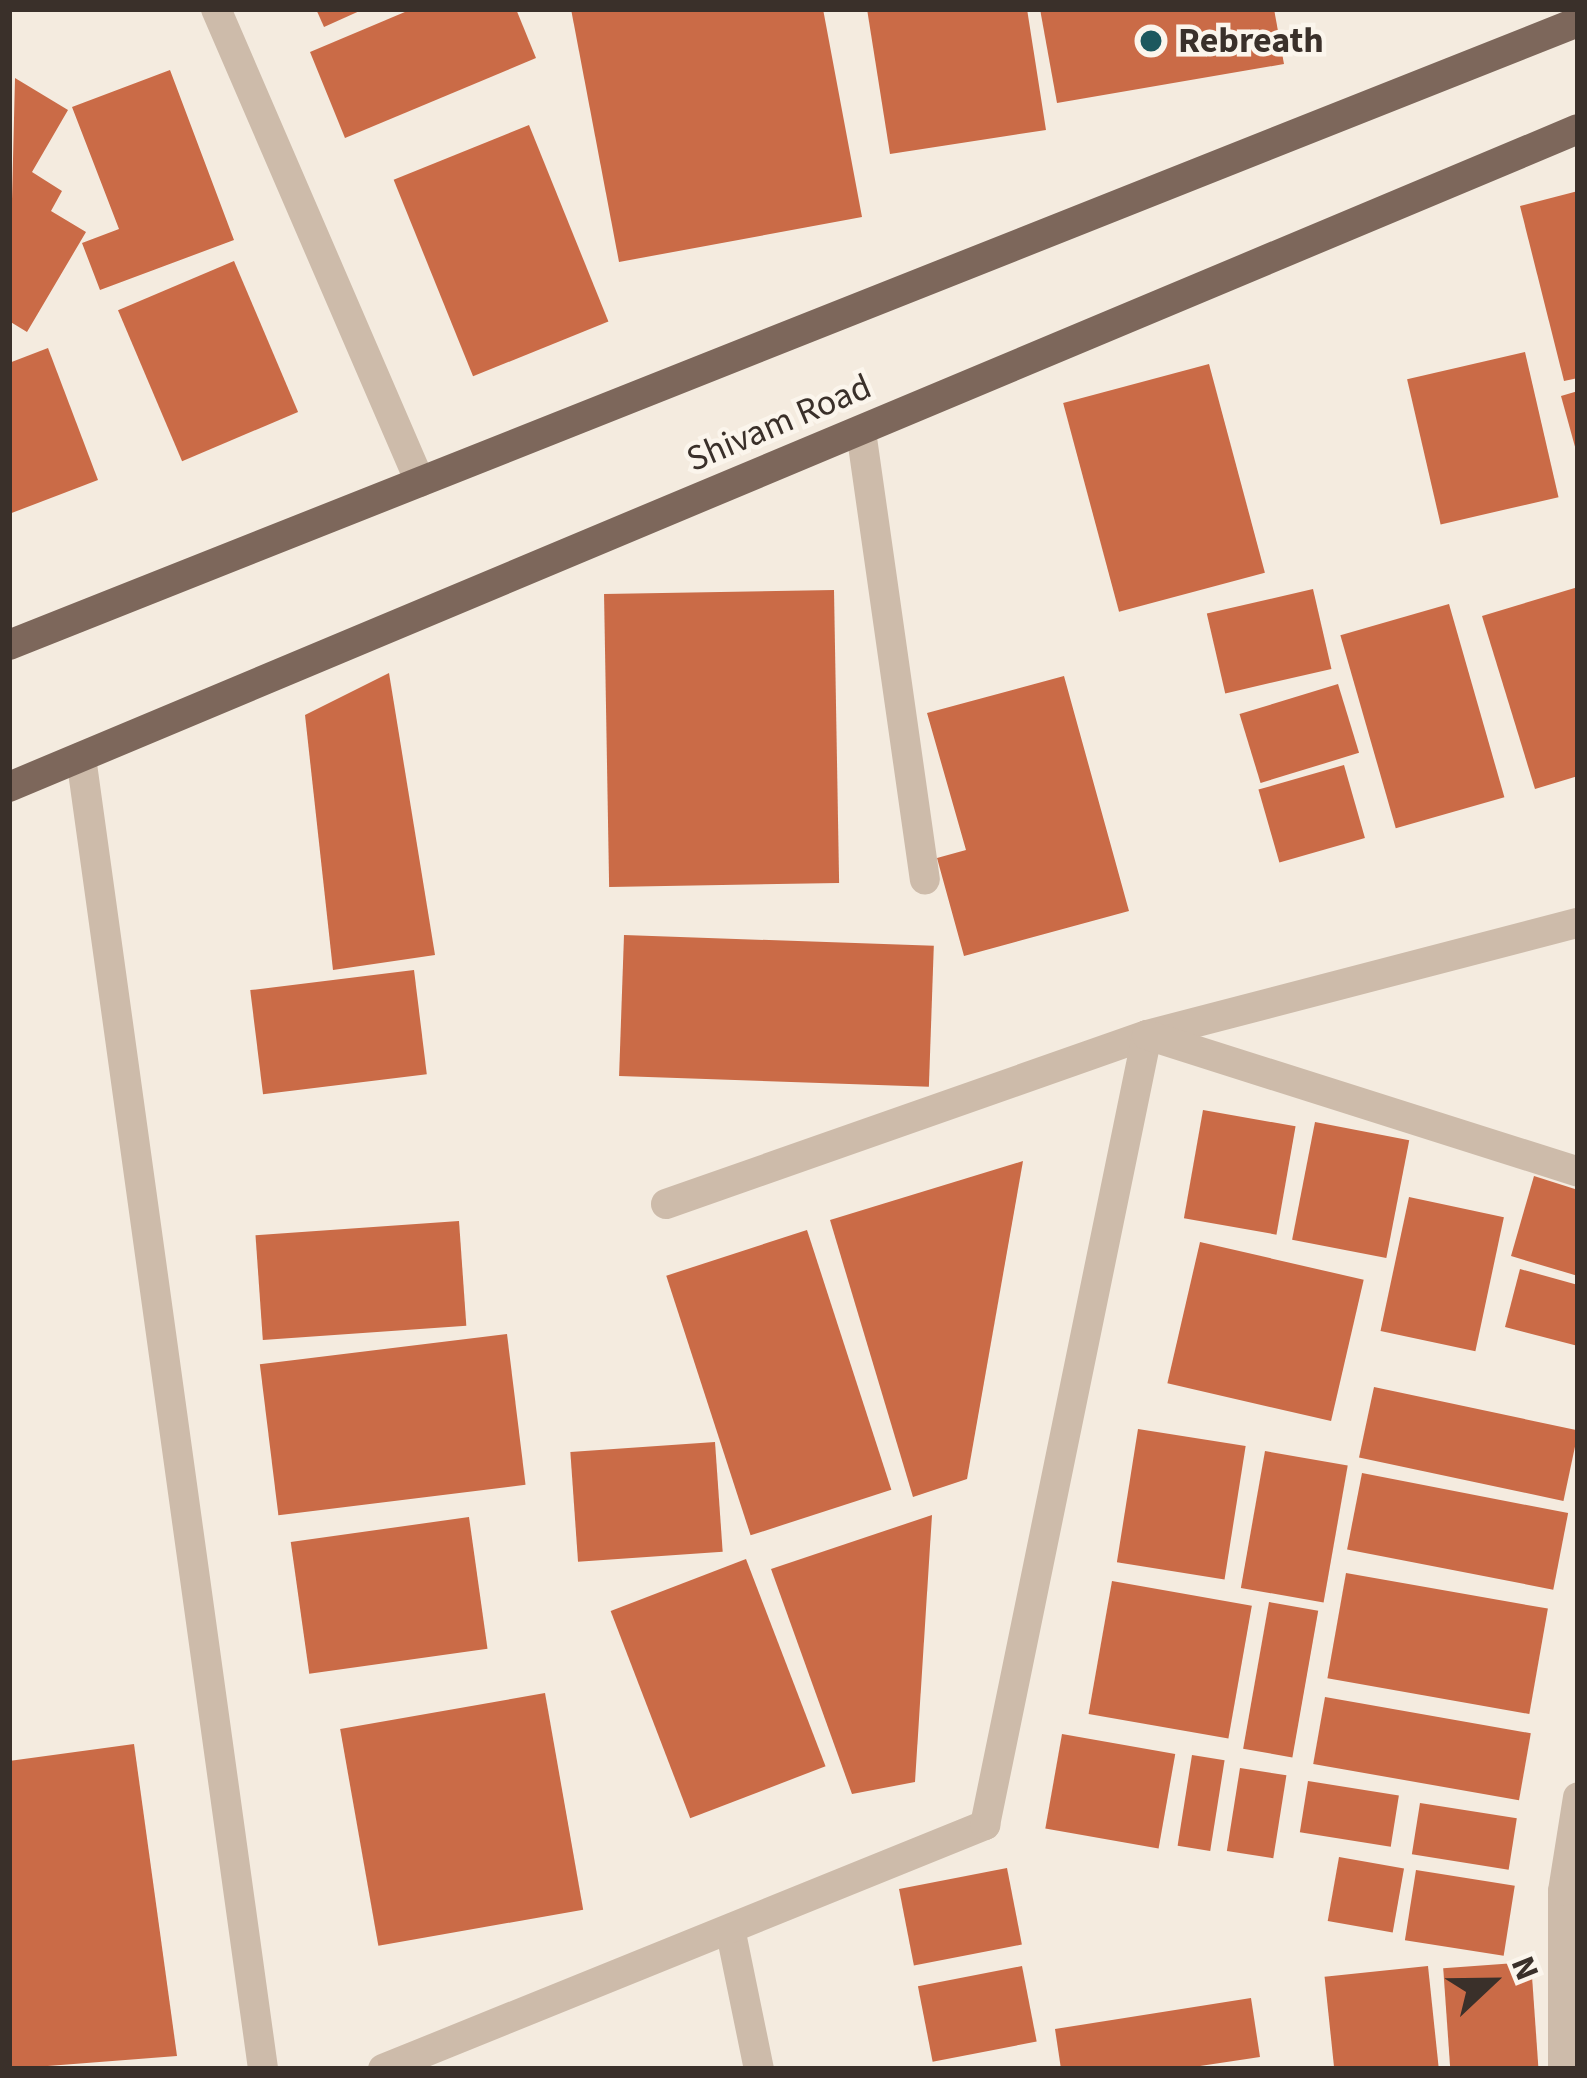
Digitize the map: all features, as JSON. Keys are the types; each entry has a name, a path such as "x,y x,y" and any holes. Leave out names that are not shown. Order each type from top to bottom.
{"main road":[{"name":"Shivam Road","path":"9,645 1578,22"},
{"name":"Shivam Road","path":"9,788 1578,129"}],"street":[{"path":"216,9 420,482"},
{"path":"862,431 925,879"},
{"path":"81,757 263,2069"},
{"path":"666,1204 1147,1035 1578,923"},
{"path":"1147,1035 1578,1172"},
{"path":"383,2069 731,1933 985,1825 1147,1035"},
{"path":"1563,2069 1563,1891 1578,1797"},
{"path":"731,1933 759,2069"}],"building":[{"path":"316,9 364,9 324,27"},
{"path":"412,9 516,9 536,58 345,138 310,52"},
{"path":"571,9 823,9 862,217 619,262"},
{"path":"867,9 1027,9 1046,130 890,154"},
{"path":"1040,9 1274,9 1284,64 1057,103"},
{"path":"170,70 234,240 100,290 82,243 119,229 72,107"},
{"path":"15,78 68,110 32,172 62,191 51,211 86,232 27,332 9,321"},
{"path":"529,125 608,322 473,376 394,180"},
{"path":"1578,191 1578,378 1564,381 1520,206"},
{"path":"234,261 298,412 182,461 118,310"},
{"path":"48,348 98,480 9,514 9,363"},
{"path":"1525,352 1559,497 1441,524 1407,379"},
{"path":"1209,364 1265,573 1119,612 1063,403"},
{"path":"1578,391 1578,454 1577,454 1561,396"},
{"path":"1578,587 1578,776 1535,789 1482,616"},
{"path":"1313,589 1331,669 1225,693 1207,614"},
{"path":"834,590 839,883 609,887 604,594"},
{"path":"1449,604 1504,797 1396,828 1340,635"},
{"path":"389,673 435,955 333,970 305,715"},
{"path":"1064,676 1129,911 964,956 937,858 966,850 927,713"},
{"path":"1338,684 1359,753 1261,783 1240,714"},
{"path":"1344,765 1365,838 1279,863 1258,790"},
{"path":"624,935 934,946 929,1087 619,1076"},
{"path":"414,970 427,1074 263,1094 250,990"},
{"path":"1203,1110 1296,1126 1276,1235 1184,1218"},
{"path":"1315,1122 1409,1140 1386,1258 1292,1240"},
{"path":"1023,1161 967,1479 913,1497 830,1220"},
{"path":"1534,1176 1578,1190 1578,1276 1511,1256"},
{"path":"1409,1197 1504,1217 1475,1351 1381,1331"},
{"path":"459,1221 466,1326 263,1340 255,1235"},
{"path":"807,1230 891,1490 751,1535 666,1276"},
{"path":"1200,1242 1364,1280 1331,1421 1167,1383"},
{"path":"1520,1269 1578,1285 1578,1346 1505,1327"},
{"path":"507,1334 526,1485 278,1515 260,1364"},
{"path":"1374,1387 1578,1430 1563,1501 1359,1457"},
{"path":"1138,1429 1246,1446 1225,1579 1117,1562"},
{"path":"715,1442 723,1552 578,1562 570,1452"},
{"path":"1265,1451 1348,1466 1324,1602 1241,1588"},
{"path":"1362,1473 1568,1513 1553,1590 1347,1550"},
{"path":"932,1515 915,1782 852,1794 771,1569"},
{"path":"469,1517 488,1649 309,1674 291,1542"},
{"path":"746,1559 826,1766 690,1818 611,1611"},
{"path":"1346,1573 1548,1609 1529,1714 1327,1678"},
{"path":"1112,1581 1252,1606 1228,1739 1089,1714"},
{"path":"1269,1602 1318,1611 1292,1757 1243,1749"},
{"path":"545,1693 583,1910 378,1946 340,1729"},
{"path":"1325,1697 1531,1733 1519,1800 1313,1764"},
{"path":"1062,1734 1175,1754 1159,1849 1045,1829"},
{"path":"134,1744 177,2056 9,2069 9,1761"},
{"path":"1192,1755 1225,1760 1210,1851 1178,1846"},
{"path":"1240,1768 1286,1775 1273,1858 1227,1851"},
{"path":"1308,1781 1399,1795 1391,1847 1300,1832"},
{"path":"1420,1803 1517,1818 1509,1870 1412,1854"},
{"path":"1339,1857 1404,1868 1393,1932 1328,1921"},
{"path":"1007,1868 1022,1945 914,1966 899,1889"},
{"path":"1416,1870 1515,1886 1504,1956 1405,1940"},
{"path":"1531,1962 1538,2069 1450,2069 1443,1968"},
{"path":"1022,1966 1037,2042 933,2062 918,1986"},
{"path":"1428,1966 1439,2068 1334,2069 1325,1977"},
{"path":"1251,1998 1260,2057 1180,2069 1061,2069 1055,2029"}],"place":[{"name":"Rebreath","path":"1151,41"}]}
